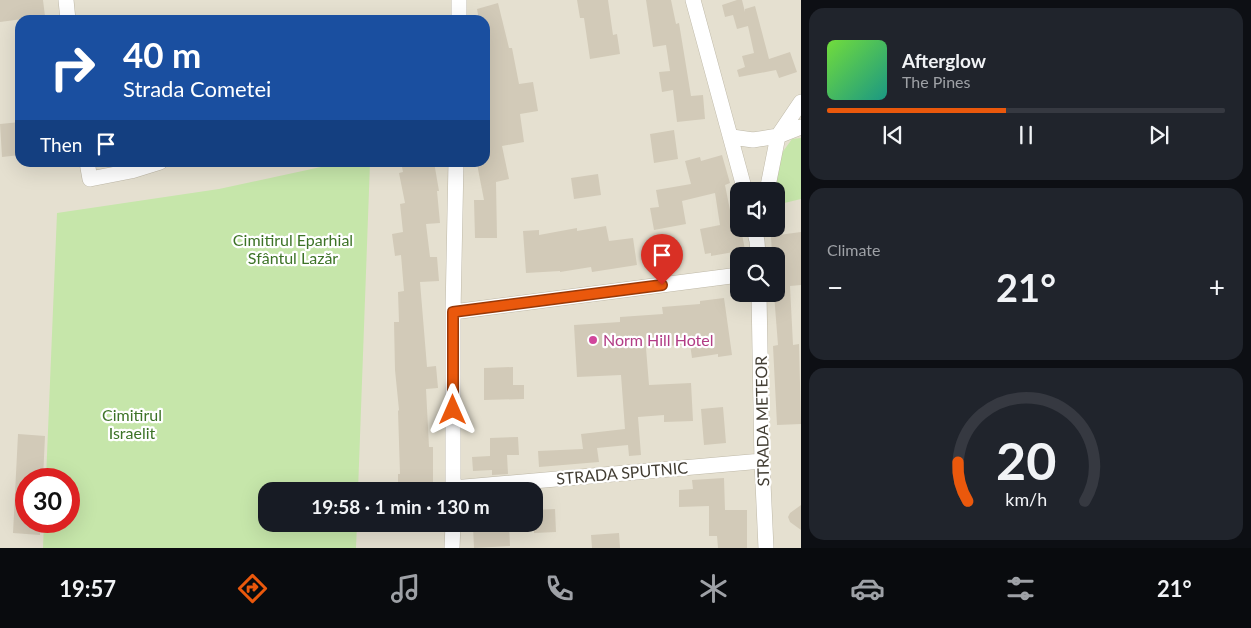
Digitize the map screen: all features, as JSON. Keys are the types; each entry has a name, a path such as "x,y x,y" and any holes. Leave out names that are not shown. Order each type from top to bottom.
{"street":[{"path":"66,0 68,15"},
{"path":"459,0 459,15"},
{"path":"693,0 743,182"},
{"path":"769,182 778,136 801,102"},
{"path":"732,137 753,140 778,136 801,127"},
{"path":"88,167 90,178 144,167"},
{"path":"453,482 453,312 456,167"},
{"path":"453,312 730,276"},
{"name":"STRADA METEOR","path":"759,302 762,461 766,548"},
{"name":"STRADA SPUTNIC","path":"538,482 762,461"},
{"path":"452,548 453,532"}],"shaded area":[{"path":"0,0 801,0 801,548 0,548"}],"green space":[{"path":"801,138 801,199 785,203 785,182 773,182 779,157 792,139"},
{"path":"321,167 370,167 358,482 258,482 258,532 357,532 356,548 43,548 44,533 80,533 80,468 46,468 57,213 219,189"}],"building":[{"path":"0,0 43,0 45,15 15,15 15,20 0,22"},
{"path":"577,0 608,0 613,35 617,34 620,54 590,59 584,18 580,18"},
{"path":"646,0 671,0 676,24 679,23 691,96 703,95 705,119 677,122 673,90 662,92 659,72 670,71 666,45 653,47"},
{"path":"742,0 745,12 745,9 755,6 769,59 790,52 797,72 779,78 776,70 739,77 737,70 745,67 742,56 754,53 748,26 737,29 733,15 725,17 722,5"},
{"path":"498,3 509,48 512,48 519,84 533,82 538,111 520,114 524,142 502,146 509,179 496,182 497,238 475,238 474,200 484,200 478,167 490,167 490,15 478,15 477,9"},
{"path":"15,122 15,156 2,157 0,124"},
{"path":"674,130 678,159 654,163 650,134"},
{"path":"722,155 730,183 725,185 730,210 730,237 743,237 744,247 730,247 730,253 711,256 711,253 705,254 700,229 720,225 715,193 682,201 686,224 654,230 650,208 659,207 656,190 691,184 685,161 700,157 701,161"},
{"path":"402,167 435,167 439,191 437,191 440,223 426,224 430,257 437,257 439,281 420,282 427,367 436,366 438,388 426,389 429,447 433,447 433,482 398,482 398,474 400,474 399,410 395,370 394,322 399,322 398,292 404,291 401,255 395,256 392,234 403,232 400,204 405,203 399,173 403,172"},
{"path":"598,174 601,195 574,199 571,178"},
{"path":"606,226 609,241 633,238 637,265 592,272 591,267 560,272 526,273 523,231 539,230 539,235 577,228 577,231"},
{"path":"801,232 801,285 790,286 793,345 799,344 801,424 777,425 773,346 778,345 775,302 785,302 785,247 772,247 771,237 785,237 785,234"},
{"path":"724,298 732,355 718,357 718,354 692,358 690,344 646,348 649,385 691,383 693,421 664,422 664,415 638,417 641,455 629,456 628,445 597,448 599,462 539,467 538,451 583,449 581,434 625,429 621,375 577,377 574,325 620,322 620,317 663,314 662,307 700,304 700,301"},
{"path":"513,367 513,385 524,385 524,399 484,400 484,368"},
{"path":"723,407 726,443 704,445 701,409"},
{"path":"18,434 45,436 44,468 16,468"},
{"path":"518,437 519,455 507,455 508,474 492,475 492,470 473,471 472,457 490,456 490,438"},
{"path":"724,478 725,510 747,510 747,548 718,548 717,536 709,536 709,506 679,507 679,490 693,489 692,480"},
{"path":"15,493 15,533 40,533 40,535 13,533"},
{"path":"801,505 801,530 790,522 788,517 790,513"},
{"path":"555,509 556,532 534,533 543,532 543,510"},
{"path":"473,532 509,532 510,546 474,548"},
{"path":"619,533 620,548 592,548 591,535"}],"place":[{"name":"Norm Hill Hotel","path":"593,340"}],"route":[{"path":"453,410 453,312 662,285"}],"park label":[{"name":"Cimitirul Eparhial Sfântul Lazăr","path":"293,249"},
{"name":"Cimitirul Israelit","path":"132,424"}]}
